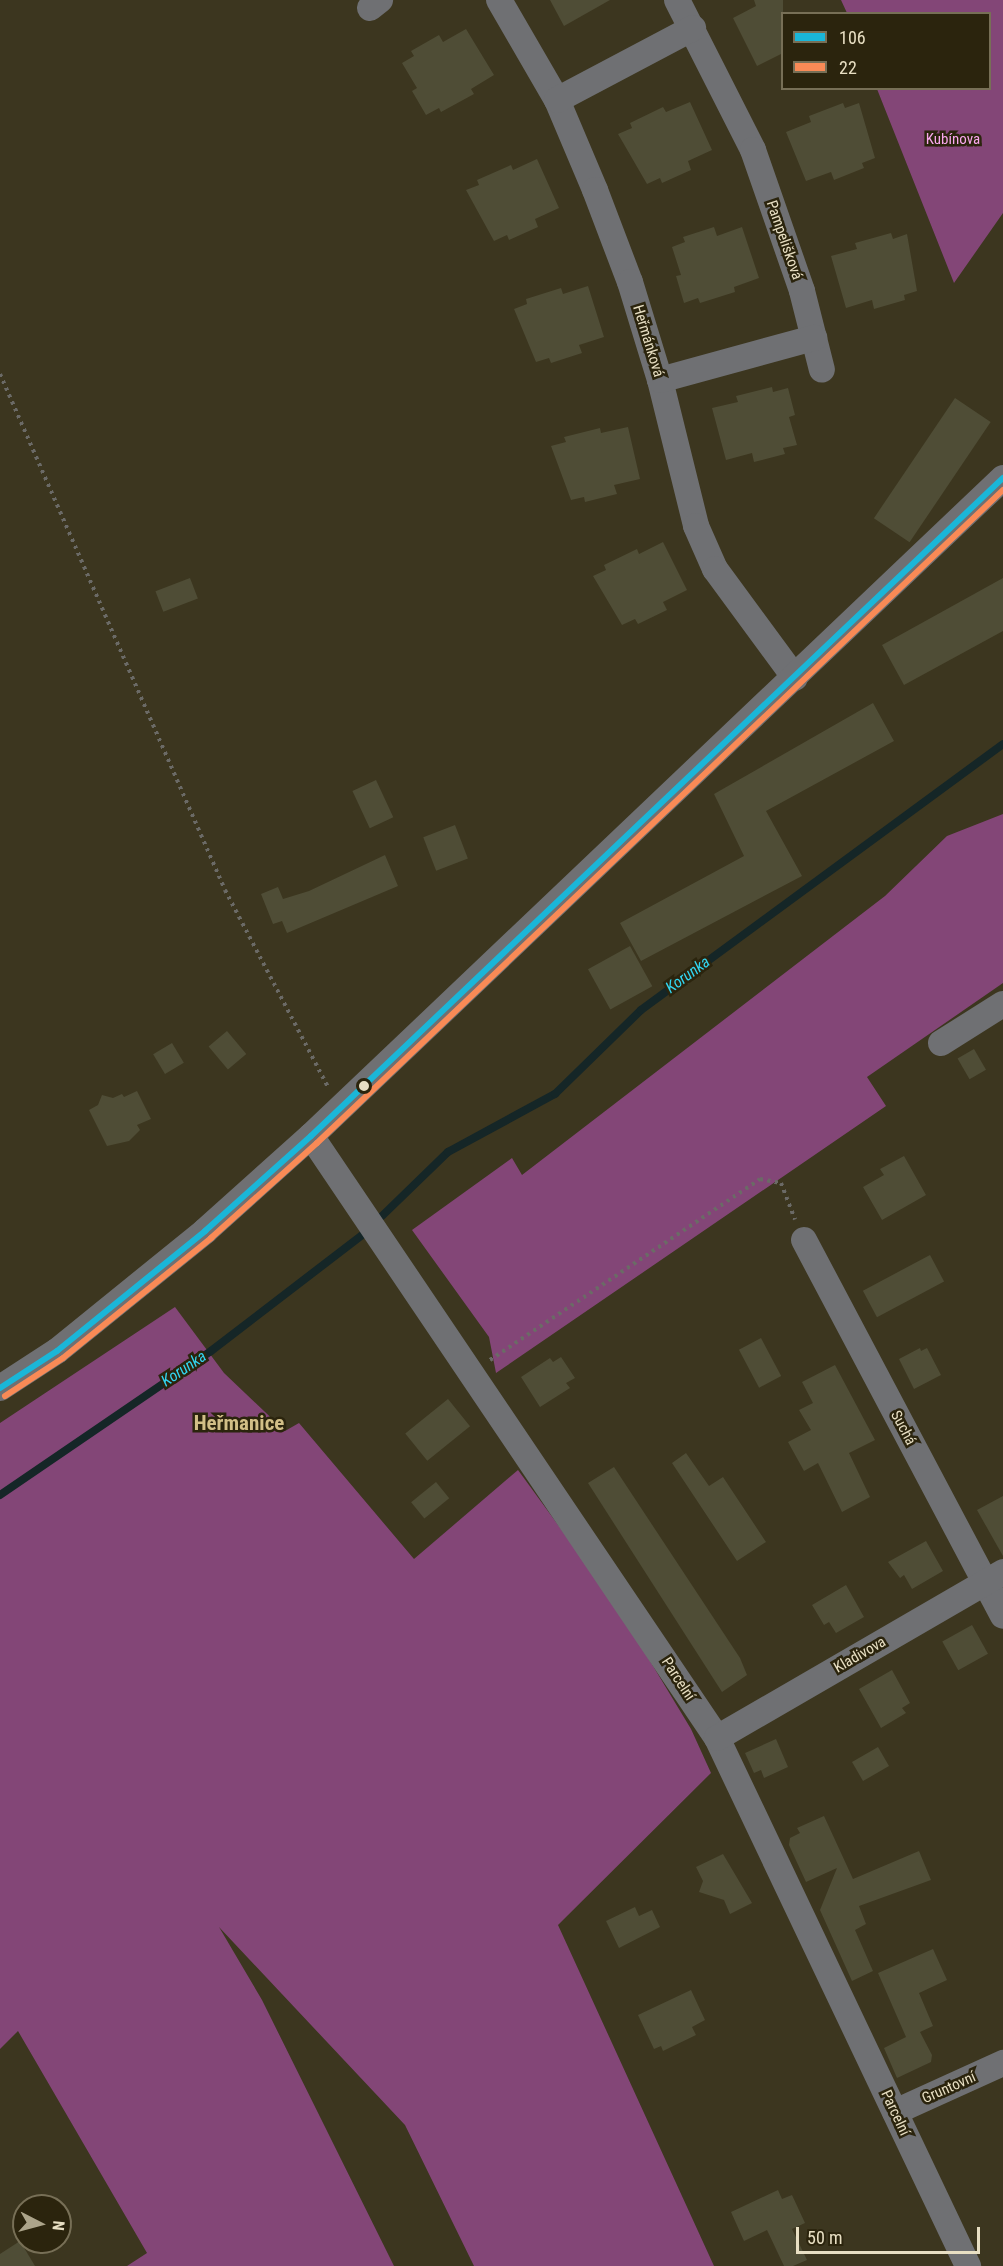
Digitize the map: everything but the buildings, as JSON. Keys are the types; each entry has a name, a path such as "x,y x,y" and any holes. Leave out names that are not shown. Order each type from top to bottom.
{"street":[{"name":"Heřmánková","path":"499,0 557,100 630,282 660,380 696,526 716,569 795,678"},
{"name":"Pampelišková","path":"677,0 753,150 814,338 822,370"},
{"path":"557,100 693,28"},
{"path":"660,380 814,338"},
{"path":"0,1388 66,1344 205,1231 340,1110 1003,478"},
{"path":"941,1043 1003,1004"},
{"name":"Parcelní","path":"311,1136 717,1738 968,2266"},
{"name":"Suchá","path":"804,1240 994,1577 1003,1616"},
{"name":"Kladivova","path":"717,1738 994,1577"},
{"name":"Gruntovní","path":"895,2112 1003,2063"}],"path":[{"path":"0,374 225,890 340,1110"},
{"path":"471,1372 760,1179 781,1183 804,1240"}],"green space":[{"name":"Kubínova","path":"841,0 1003,0 1003,213 954,283 877,90 991,90 991,12 847,12"},
{"path":"1003,814 1003,983 867,1077 886,1106 496,1373 489,1337 412,1230 512,1158 522,1175 885,896 947,836"},
{"path":"175,1307 224,1373 285,1431 299,1423 414,1559 518,1470 615,1603 691,1729 711,1773 558,1925 714,2266 474,2266 405,2125 219,1927 262,2000 394,2266 127,2266 147,2253 18,2031 0,2049 0,1423"}],"waterway":[{"name":"Korunka","path":"382,1216 448,1152 555,1094 641,1010 1003,744"},
{"name":"Korunka","path":"0,1495 211,1351 362,1235"}],"transit line":[{"name":"106","path":"0,1388 57,1351 205,1231 311,1136 1003,478"},
{"name":"22","path":"5,1396 63,1358 211,1238 317,1143 1003,490"}],"district":[{"name":"Heřmanice","path":"239,1423"}]}
